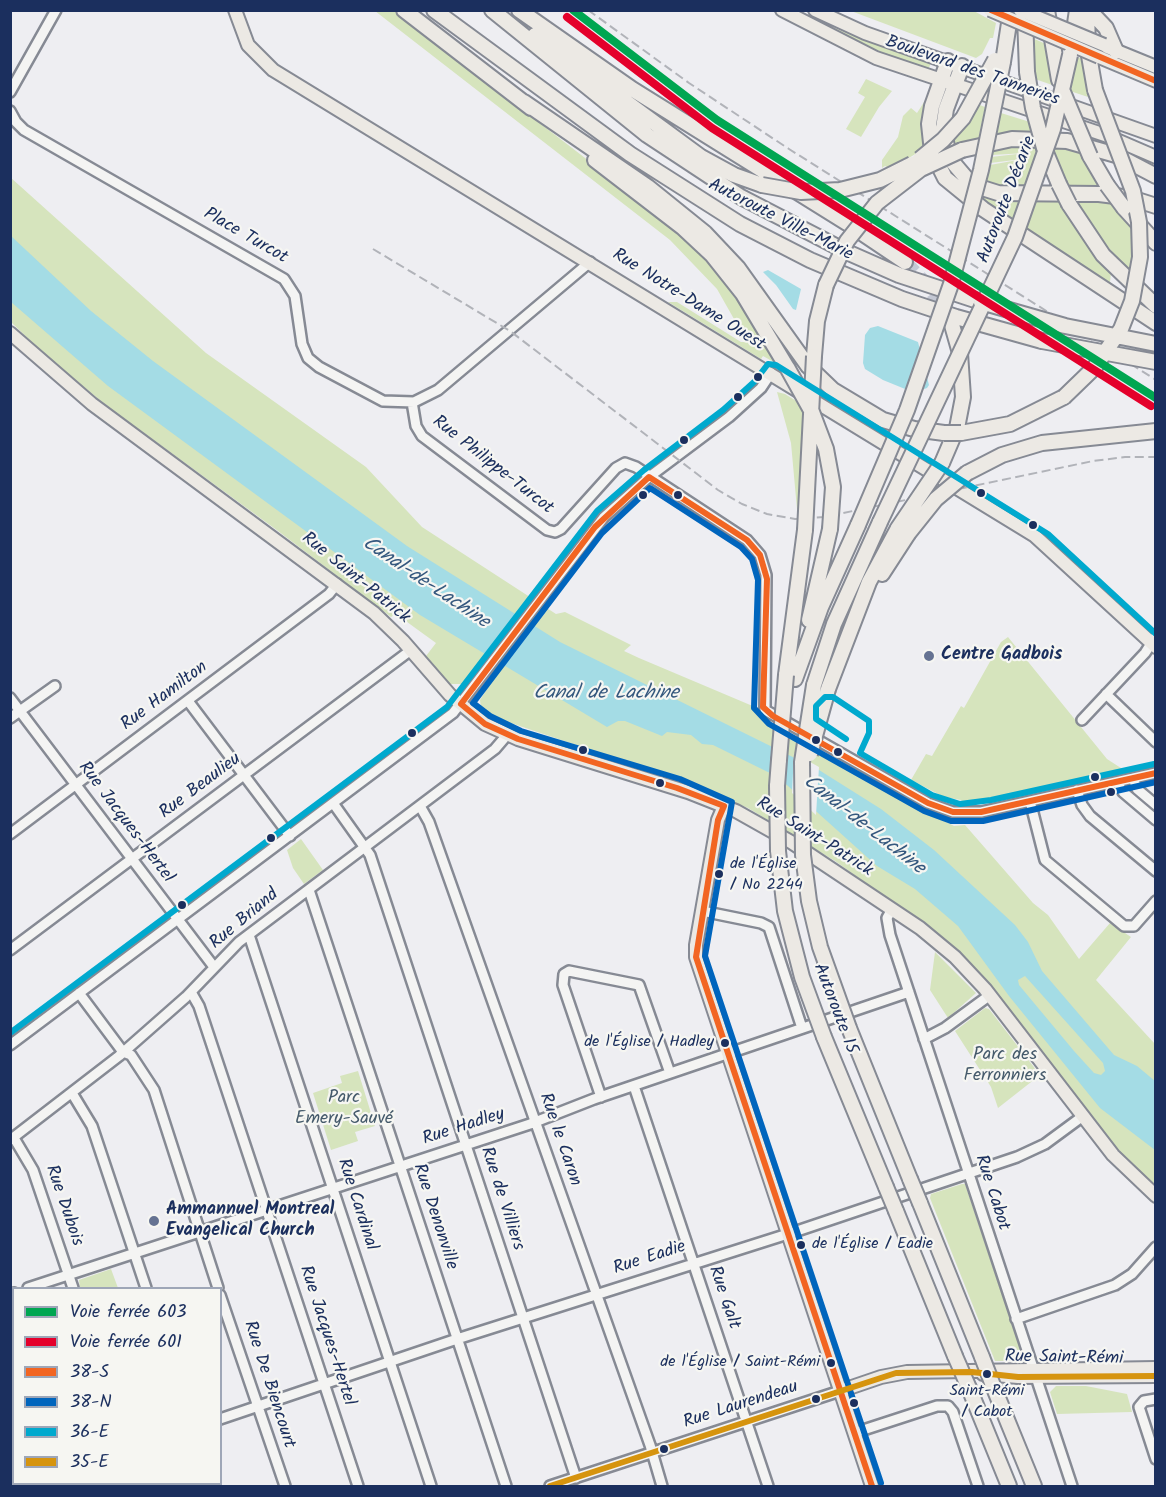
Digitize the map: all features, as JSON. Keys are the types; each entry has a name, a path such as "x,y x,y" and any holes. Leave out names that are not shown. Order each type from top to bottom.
{"highway":[{"path":"404,10 682,226 712,255 743,294 788,369 812,411 826,449 832,487 830,529 801,656 791,677"},
{"name":"Autoroute Ville-Marie","path":"434,10 630,154 740,224 810,260 902,299 956,317 1042,341 1155,362"},
{"name":"Autoroute Ville-Marie","path":"492,10 636,127 741,196 849,253 899,275 981,302 1074,328 1155,344"},
{"path":"499,10 701,157 734,175 762,185 801,192 840,190 880,180 916,161 943,140 963,118 999,61"},
{"path":"519,10 625,85 857,229 905,262"},
{"name":"Autoroute Décarie","path":"801,656 907,410 948,292 981,170 999,61 1011,10"},
{"path":"1026,10 1027,72 1033,108 1044,147 1059,184 1069,204 1103,255 1155,306"},
{"path":"1047,10 1059,80 1090,156 1124,208 1155,243"},
{"name":"Autoroute Décarie","path":"801,800 803,747 814,685 834,624 1012,244 1050,141 1070,55 1077,10"},
{"path":"525,102 648,187 700,228 738,268 802,358 833,390 883,420 914,429 961,433 1019,421 1064,397 1091,372 1115,339 1132,301 1140,257 1139,222 1135,197 1095,90 1088,50 1091,13"},
{"path":"1091,13 1108,32 1106,51"},
{"path":"948,61 930,112 929,131 934,159 950,184 983,209 1155,323"},
{"path":"962,66 943,122 945,147 958,171 979,187 1005,194 1108,194 1155,206"},
{"path":"791,677 805,530 817,321 826,285 851,235 877,203 921,169 962,150 1012,139 1067,141 1116,155 1155,176"},
{"path":"801,800 811,749 828,689 870,582 903,531 942,463 959,421 963,388 960,353 952,325"},
{"path":"903,531 967,473 1002,455 1042,443 1155,431"},
{"name":"Autoroute 15","path":"791,677 779,760 777,837 782,894 799,967 824,1037 1007,1484"},
{"name":"Autoroute 15","path":"801,800 803,855 811,909 824,962 1034,1486"}],"main road":[{"name":"Rue Notre-Dame Ouest","path":"235,10 248,45 273,70 1043,541 1154,642"},
{"name":"Boulevard des Tanneries","path":"782,10 854,49 954,87 1105,135 1155,157"},
{"name":"Boulevard des Tanneries","path":"815,10 855,29 1155,136"},
{"path":"990,10 1155,67"},
{"path":"1020,10 1106,51 1155,81"},
{"name":"Rue Saint-Patrick","path":"10,333 92,404 386,623 460,704 485,724 507,735 688,792 724,806 791,842 892,909 950,952 990,994 1116,1159 1155,1196"},
{"path":"724,806 718,820 695,953 872,1486"},
{"name":"Rue Saint-Rémi","path":"840,1391 901,1373 972,1372 998,1368 1034,1373 1155,1376"},
{"name":"Rue Saint-Rémi","path":"1034,1373 1155,1368"}],"street":[{"path":"10,92 56,10"},
{"name":"Place Turcot","path":"10,111 16,122 24,129 284,279 294,293 303,348 312,363 377,399 391,403 424,399 445,385 590,262"},
{"path":"10,1045 442,721 460,704 489,668 604,517 649,477 722,423 758,391 771,373"},
{"name":"Rue Philippe-Turcot","path":"412,402 416,426 422,436 549,531 561,529 622,464 633,465 649,477"},
{"path":"649,477 747,540 760,555 767,579 763,700 766,711 941,809 970,813 1155,772"},
{"name":"Rue Hamilton","path":"10,834 329,594 336,584"},
{"path":"1082,720 1154,642"},
{"name":"Rue Beaulieu","path":"10,950 411,650"},
{"path":"10,718 55,686"},
{"path":"1106,694 1155,742"},
{"name":"Rue Jacques-Hertel","path":"10,698 214,967"},
{"path":"188,701 290,836"},
{"name":"Rue Briand","path":"12,1139 123,1052 249,935 500,745 507,735"},
{"path":"1133,778 1137,789 1155,805"},
{"path":"1117,782 1123,792 1155,820"},
{"path":"1077,790 1082,805 1090,816 1155,871"},
{"path":"1030,801 1045,860 1124,926 1134,926 1155,900"},
{"name":"Rue de Villiers","path":"333,803 370,855 576,1478"},
{"name":"Rue le Caron","path":"420,806 429,822 662,1486"},
{"name":"Rue Denonville","path":"309,890 506,1486"},
{"name":"Rue Cabot","path":"892,909 887,918 888,928 1072,1486"},
{"path":"702,911 768,927 802,1028"},
{"name":"Rue Cardinal","path":"249,935 431,1486"},
{"path":"601,1097 563,985 564,974 569,971 639,985 670,1073"},
{"name":"Rue Jacques-Hertel","path":"190,992 199,1006 358,1486"},
{"name":"Rue Hadley","path":"31,1287 465,1145 909,992"},
{"path":"79,993 123,1052 130,1055 154,1090 218,1287"},
{"path":"924,1039 945,1028 990,994"},
{"name":"Rue Galt","path":"634,1086 768,1486"},
{"path":"72,1093 92,1126 146,1287"},
{"name":"Rue Eadie","path":"222,1418 390,1361 967,1173 1041,1147 1083,1116"},
{"name":"Rue Dubois","path":"12,1139 33,1170 73,1287"},
{"path":"1016,1319 1121,1282 1137,1269 1155,1247"},
{"name":"Rue De Biencourt","path":"222,1301 285,1486"},
{"name":"Rue Laurendeau","path":"554,1486 840,1391"},
{"path":"1155,1399 1142,1403 1140,1411 1155,1459"},
{"path":"854,1433 939,1406 948,1406 953,1412 978,1486"}],"green space":[{"path":"375,11 394,11 667,221 701,252 740,300 779,365 763,356 761,359 668,302 677,302 741,342 747,342 717,289 670,240"},
{"path":"851,11 974,11 996,23 993,38 990,38 982,54 976,58"},
{"path":"815,19 851,35 891,46 931,62 928,71 813,24"},
{"path":"1032,38 1046,44 1055,86 1035,79"},
{"path":"1077,57 1085,60 1094,99 1070,91"},
{"path":"866,79 892,91 879,107 861,137 846,129 865,97 858,93"},
{"path":"926,99 922,124 925,148 891,169 885,166 882,168 882,160 898,137 903,116 911,108 917,113"},
{"path":"977,104 985,107 978,141 954,149 951,137"},
{"path":"1001,113 1030,122 1033,135 996,137"},
{"path":"1036,144 1038,151 1026,188 1001,186 986,181 990,165 1023,159 990,163 991,157 1026,153 992,155 994,148"},
{"path":"1055,145 1080,150 1102,188 1069,189 1053,152"},
{"path":"10,177 206,353 366,467 422,527 556,614 565,612 631,645 624,651 755,707 765,719 925,811 954,826 965,825 1033,903 1048,915 1079,959 1110,923 1131,937 1096,980 1155,1044 1155,1189 1110,1141 990,986 930,929 835,861 748,808 680,780 490,716 481,708 480,700 497,673 480,662 463,684 450,684 426,656 436,643 396,614 391,617 107,406 45,355 11,322"},
{"path":"982,195 1021,201 1014,220 982,199"},
{"path":"1076,199 1112,200 1134,228 1132,275 1096,233"},
{"path":"1060,200 1082,237 1111,273 1110,282 1126,294 1128,291 1127,299 1026,228 1037,201"},
{"path":"777,392 785,394 822,417 822,421 805,416 803,420 801,508 797,509 791,443"},
{"path":"1008,637 1107,759 1124,770 963,803 961,800 944,797 911,780 926,754 932,756 961,706 964,708 1001,642"},
{"path":"301,839 323,870 304,884 293,868 287,850"},
{"name":"Parc des Ferronniers","path":"935,952 976,993 948,1018 930,990"},
{"name":"Parc des Ferronniers","path":"985,1008 989,1009 1040,1075 998,1108 991,1087 955,1031"},
{"name":"Parc Emery-Sauvé","path":"358,1071 375,1126 355,1132 358,1141 331,1150 313,1093 342,1083 340,1076"},
{"path":"965,1184 1022,1354 1015,1361 995,1361 930,1198 931,1194"},
{"path":"111,1269 118,1287 80,1287 79,1280"},
{"path":"1056,1386 1086,1386 1127,1394 1132,1412 1057,1414 1050,1392"}],"water":[{"name":"Canal de Lachine","path":"10,235 91,311 153,361 407,546 560,642 819,770 881,809 934,850 1015,925 1028,942 1042,971 1114,1055 1137,1066 1155,1081 1155,1150 1100,1108 1009,996 958,926 915,889 877,866 778,777 713,745 702,744 691,735 667,732 662,736 625,721 618,721 607,727 420,615 108,386 11,302","holes":["1025,976 1103,1063 1105,1071 1101,1075 1094,1073 1019,985 1018,980"]},
{"path":"768,270 801,289 796,310 763,272"},
{"path":"878,326 918,342 929,385 927,388 916,392 910,391 883,380 865,369 863,363 865,335 870,328"}],"pier":[{"path":"516,613 534,623 501,669 483,658"},
{"path":"794,753 819,767 816,815 792,793"}],"tunnel":[{"path":"905,262 929,287 947,315"}],"railway":[{"path":"588,10 689,83 789,149 1156,380"},
{"path":"373,249 510,331 718,490 742,504 767,514 795,519 824,517 1093,461 1125,457 1156,457"}],"rail line":[{"name":"603","path":"573,10 717,120 1156,398"},
{"name":"601","path":"567,17 712,128 1151,406"}],"transit line":[{"name":"38-S","path":"991,10 1156,81"},
{"name":"36-E","path":"10,1033 447,707 597,511 644,470 723,410 754,382 768,364 776,365 1048,534 1156,634"},
{"name":"38-S","path":"872,1486 696,957 718,820 724,806 677,788 518,739 485,724 461,704 595,527 649,477 747,540 760,555 767,579 763,707 773,716 928,803 953,812 981,812 1156,773"},
{"name":"38-N","path":"881,1483 705,956 732,802 680,779 521,731 490,716 473,703 602,533 650,488 741,547 752,559 758,580 754,708 769,724 924,811 951,821 983,821 1156,782"},
{"name":"36-E","path":"846,739 816,719 816,706 825,697 833,697 869,721 869,733 860,753 932,795 960,804 991,800 1154,764"},
{"name":"35-E","path":"550,1486 896,1373 972,1372 1018,1377 1156,1376"}],"place":[{"name":"Centre Gadbois","path":"929,656"},
{"name":"de l'Église / No 2244","path":"719,874"},
{"name":"de l'Église / Hadley","path":"725,1043"},
{"name":"Ammannuel Montreal Evangelical Church","path":"154,1221"},
{"name":"de l'Église / Eadie","path":"801,1245"},
{"name":"de l'Église / Saint-Rémi","path":"831,1363"},
{"name":"Saint-Rémi / Cabot","path":"987,1374"}],"water label":[{"name":"Canal-de-Lachine","path":"425,584"},
{"name":"Canal-de-Lachine","path":"863,826"}]}
